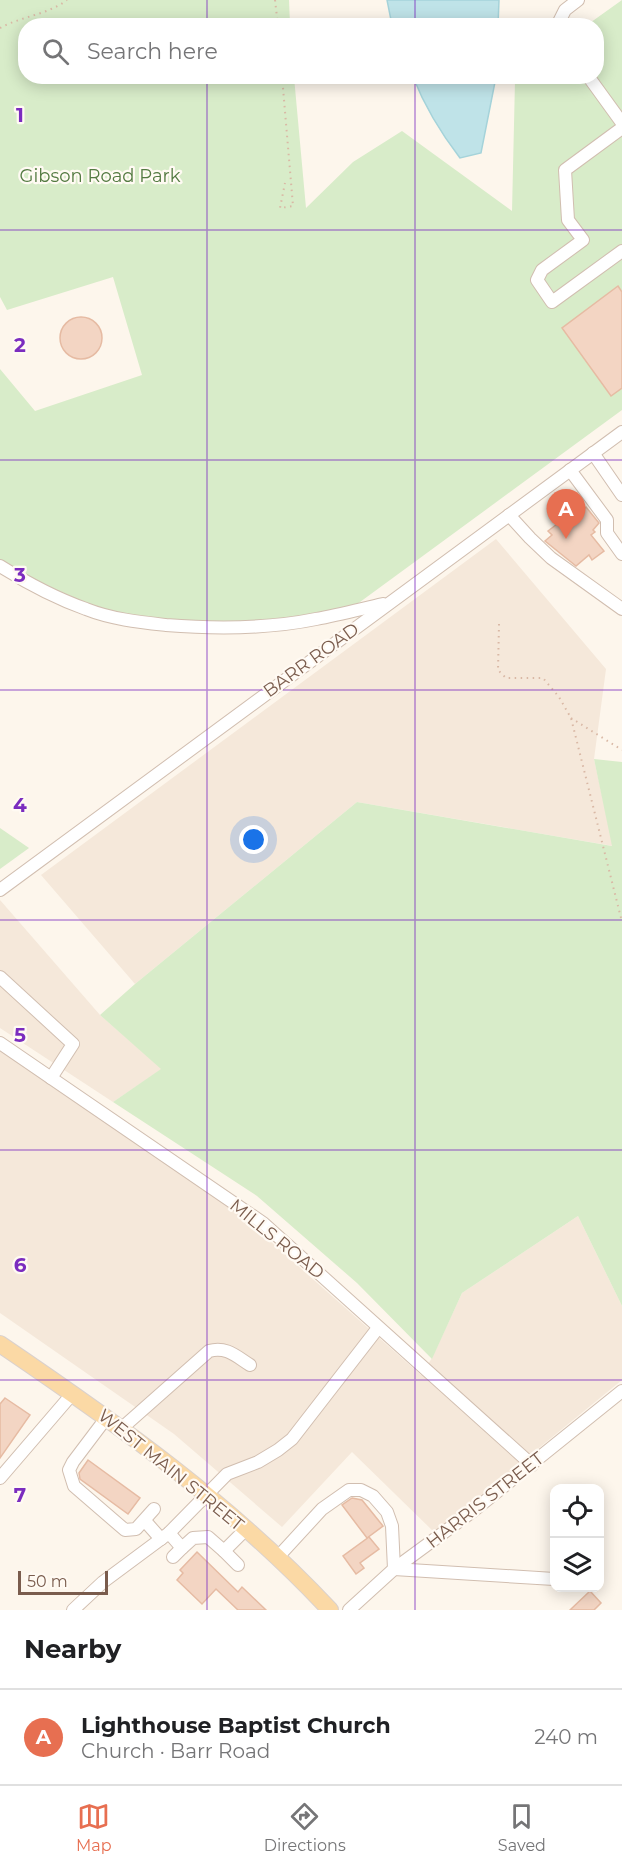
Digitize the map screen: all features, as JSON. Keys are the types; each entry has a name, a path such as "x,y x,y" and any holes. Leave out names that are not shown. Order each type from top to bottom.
{"main road":[{"name":"WEST MAIN STREET","path":"0,1344 107,1417 208,1495 277,1558 323,1607"}],"street":[{"path":"561,18 565,10 578,0"},
{"path":"594,84 622,123"},
{"path":"622,128 565,170 568,220 583,240 542,270 537,280 552,302 622,251"},
{"name":"BARR ROAD","path":"0,890 622,432"},
{"path":"593,453 622,495"},
{"path":"570,470 607,520 607,533 622,554"},
{"path":"509,515 551,558 622,609"},
{"path":"0,567 53,596 79,607 143,623 213,627 281,625 315,620 390,603"},
{"path":"0,977 73,1044 51,1078"},
{"name":"MILLS ROAD","path":"0,1043 263,1223 532,1465"},
{"path":"73,1610 104,1582 165,1536 208,1495 226,1474 258,1462 292,1439 378,1328"},
{"path":"122,1428 209,1351 217,1349 230,1351 250,1365"},
{"name":"HARRIS STREET","path":"349,1610 394,1569 532,1465 622,1390"},
{"path":"0,1478 73,1393"},
{"path":"107,1417 73,1462 69,1470 70,1478 79,1492 125,1530 136,1529 154,1509"},
{"path":"277,1558 322,1509 349,1490 361,1490 377,1500 387,1512 392,1526 394,1569 550,1579"},
{"path":"145,1521 182,1548"},
{"path":"224,1551 246,1529"},
{"path":"172,1557 193,1538 208,1537 238,1565"}],"path":[{"path":"24,18 51,10 67,0"},
{"path":"275,0 277,18"},
{"path":"0,28 18,20"},
{"path":"283,84 293,206 280,208 285,183"},
{"path":"499,624 498,670 506,678 543,678 559,697 571,718 622,922"},
{"path":"571,718 622,750"}],"shaded area":[{"path":"496,539 606,669 594,759 613,846 357,802 135,984 41,875"},
{"path":"0,900 100,1015 162,1069 113,1102 0,1028"},
{"path":"0,1048 244,1218 421,1375 432,1358 462,1293 578,1216 622,1306 622,1380 435,1533 352,1452 282,1527 174,1434 0,1313"}],"green space":[{"name":"Gibson Road Park","path":"0,0 289,0 290,18 18,18 18,84 295,84 306,208 353,162 402,131 512,211 515,84 604,84 604,18 597,18 622,0 622,410 345,613 281,625 121,619 0,566 0,369 35,411 142,375 113,277 7,310 0,297"},
{"path":"594,759 622,762 622,1306 578,1216 462,1293 432,1359 357,1283 257,1196 113,1102 161,1069 100,1015 357,802 612,846"},
{"path":"0,828 29,848 0,869"}],"water":[{"path":"387,0 499,0 498,18 391,18"},
{"path":"416,84 495,84 481,153 460,158"}],"building":[{"path":"618,286 622,292 622,388 611,396 562,328"},
{"path":"81,317 96,323 102,338 96,353 81,359 66,353 60,338 66,323"},
{"path":"586,507 599,523 591,535 604,551 592,560 589,555 576,566 545,541 552,535 548,531 561,521 563,524"},
{"path":"5,1398 30,1415 0,1458 0,1404"},
{"path":"88,1460 140,1498 128,1514 80,1479 79,1473"},
{"path":"352,1498 362,1500 383,1526 367,1538 342,1505"},
{"path":"369,1537 379,1549 360,1563 364,1568 356,1574 343,1556"},
{"path":"197,1552 238,1592 242,1587 266,1610 238,1610 216,1589 202,1604 177,1580 183,1573 180,1570"},
{"path":"589,1592 601,1603 594,1610 570,1610"}],"place":[{"name":"Lighthouse Baptist Church","path":"566,539"}]}
